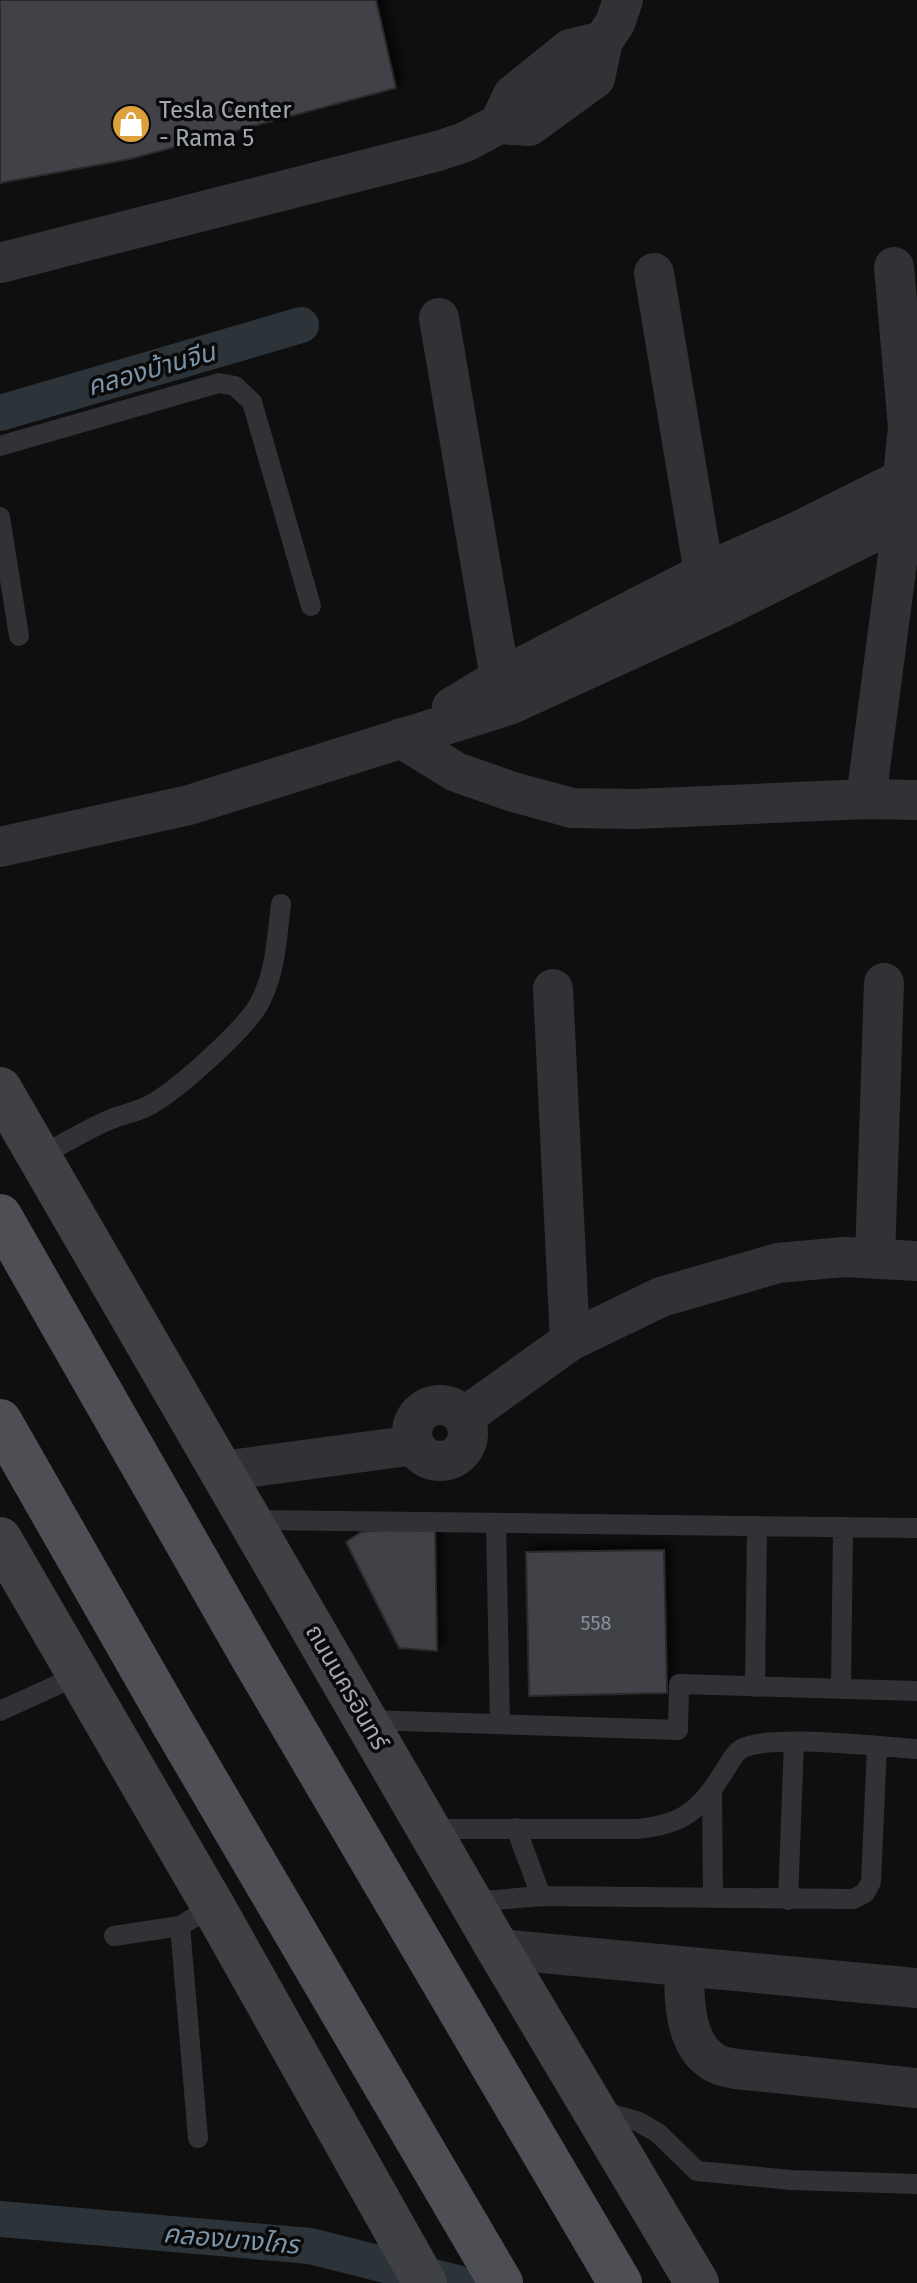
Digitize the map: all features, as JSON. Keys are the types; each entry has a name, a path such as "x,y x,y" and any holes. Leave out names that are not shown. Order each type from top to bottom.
{"main road":[{"name":"ถนนนครอินทร์","path":"0,1089 498,1949 693,2276"},
{"path":"0,1216 251,1655 618,2279"},
{"path":"0,1421 172,1722 501,2283"},
{"path":"0,1539 79,1675 196,1916 372,2187 425,2283"}],"street":[{"path":"0,263 465,142 499,124 513,95 570,49 603,41 615,23 623,0"},
{"path":"866,799 910,494 908,427 894,267"},
{"path":"654,273 713,591"},
{"path":"439,318 504,692"},
{"path":"0,847 189,805 401,738 713,591 801,530 910,494"},
{"path":"401,738 456,772 572,808 634,809 866,799 917,800"},
{"path":"875,1258 884,983"},
{"path":"553,989 570,1341"},
{"path":"223,1471 415,1445 413,1424 427,1408 448,1405 464,1417 570,1341 661,1297 716,1279 778,1263 844,1257 917,1261"},
{"path":"498,1949 917,1988"},
{"path":"684,1968 685,2002 690,2026 699,2050 713,2063 736,2069 917,2088"}],"lane":[{"path":"0,446 219,383 235,386 252,402 311,606"},
{"path":"0,517 19,636"},
{"path":"38,1157 108,1120 149,1106 209,1059 240,1027 260,1003 268,981 281,904"},
{"path":"251,1520 917,1528"},
{"path":"496,1523 500,1724"},
{"path":"755,1687 757,1526"},
{"path":"841,1689 843,1527"},
{"path":"0,1711 79,1675"},
{"path":"366,1720 678,1730 679,1684 917,1691"},
{"path":"428,1829 636,1829 664,1826 689,1815 712,1792 738,1751 766,1742 917,1749"},
{"path":"788,1900 794,1742"},
{"path":"472,1902 541,1896 853,1899 865,1893 871,1882 877,1747"},
{"path":"712,1792 713,1896"},
{"path":"516,1828 541,1896"},
{"path":"114,1936 196,1916 198,2138"},
{"path":"593,2109 637,2121 658,2133 697,2171 791,2180 917,2184"}],"building":[{"name":"Tesla Center - Rama 5","path":"0,0 376,0 396,88 130,159 0,183"},
{"path":"435,1526 437,1651 399,1648 346,1542 361,1532"},
{"path":"664,1550 667,1693 529,1696 526,1552"}],"waterway":[{"name":"คลองบ้านจีน","path":"0,413 301,325"},
{"name":"คลองบางไกร","path":"0,2219 310,2246 457,2283"}],"place":[{"name":"Tesla Center - Rama 5","path":"131,124"}]}
